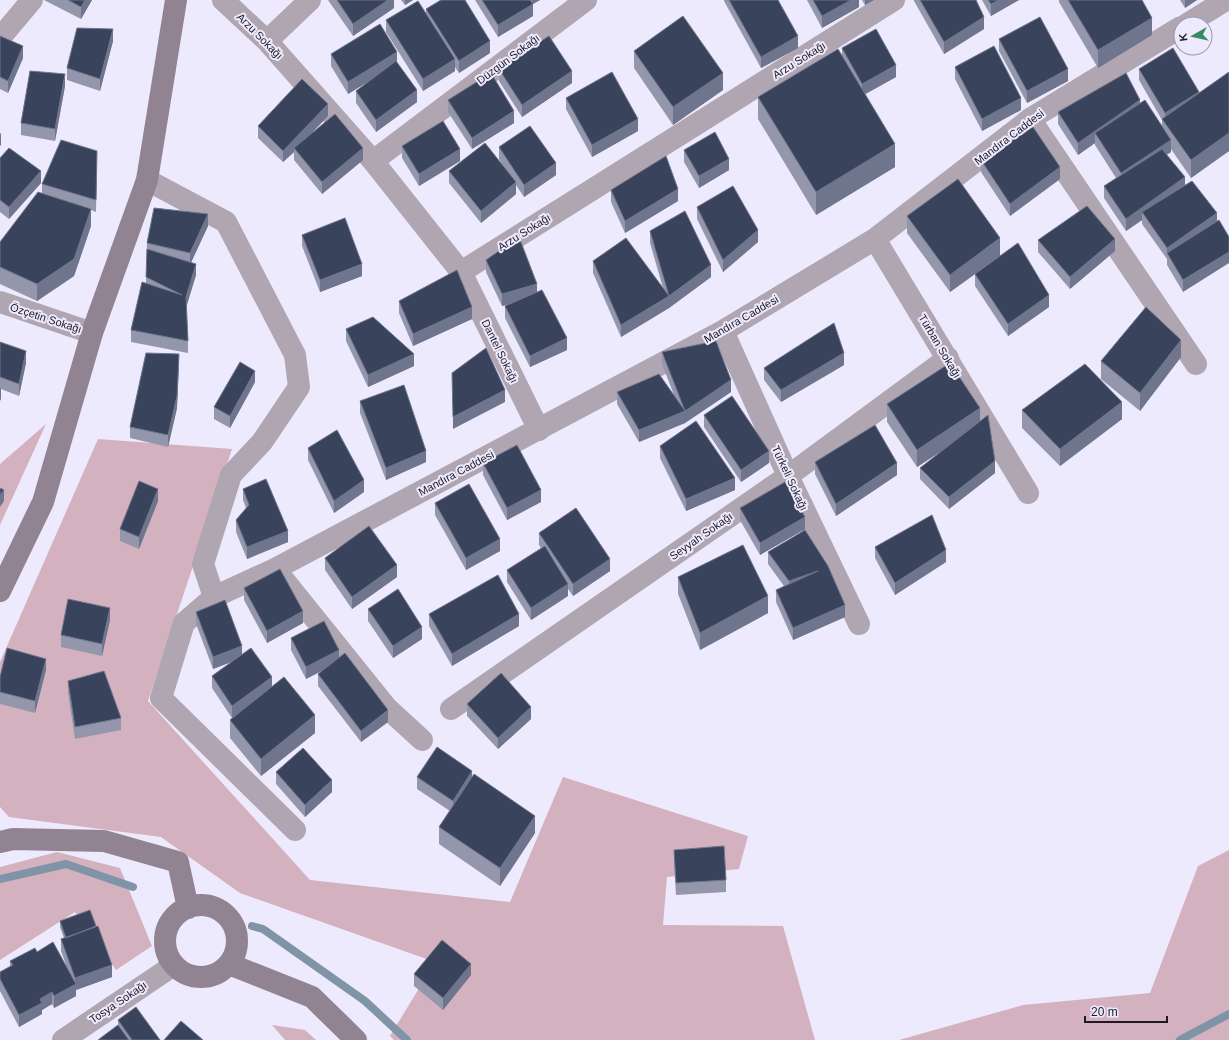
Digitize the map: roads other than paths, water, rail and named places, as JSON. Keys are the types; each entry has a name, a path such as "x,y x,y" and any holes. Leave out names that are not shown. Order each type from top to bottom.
{"street":[{"path":"0,38 32,0"},
{"path":"0,591 43,502 92,333 146,180 176,0"},
{"name":"Arzu Sokağı","path":"222,0 267,41 373,161 461,272 894,0"},
{"path":"267,41 310,0"},
{"name":"Düzgün Sokağı","path":"373,161 586,0"},
{"path":"1200,16 1226,0"},
{"name":"Mandıra Caddesi","path":"295,830 161,698 184,623 214,597 275,569 723,331 875,239 1030,119 1173,33"},
{"path":"1030,119 1196,364"},
{"path":"146,180 226,222 295,356 299,387 262,442 231,475 203,564 214,597"},
{"name":"Türban Sokağı","path":"875,239 1028,493"},
{"name":"Dantel Sokağı","path":"461,272 539,430"},
{"name":"Özçetin Sokağı","path":"0,302 92,333"},
{"name":"Türkeli Sokağı","path":"723,331 788,476 859,624"},
{"name":"Seyyah Sokağı","path":"451,709 788,476 948,358"},
{"path":"275,569 386,707 422,740"},
{"path":"4,837 104,841 178,862 188,908"},
{"path":"199,906 211,907 221,912 230,920 235,930 237,942 235,954 229,964 222,971 212,976 192,976 182,972 174,965 168,956 165,944 166,933 170,922 178,914 188,908 199,906"},
{"path":"229,964 312,997 356,1040"},
{"name":"Tosya Sokağı","path":"63,1040 174,965"}],"waterway":[{"path":"0,879 66,864 133,887"},
{"path":"252,926 263,929 365,1001 407,1040"},
{"path":"1180,1040 1229,1014"}]}
